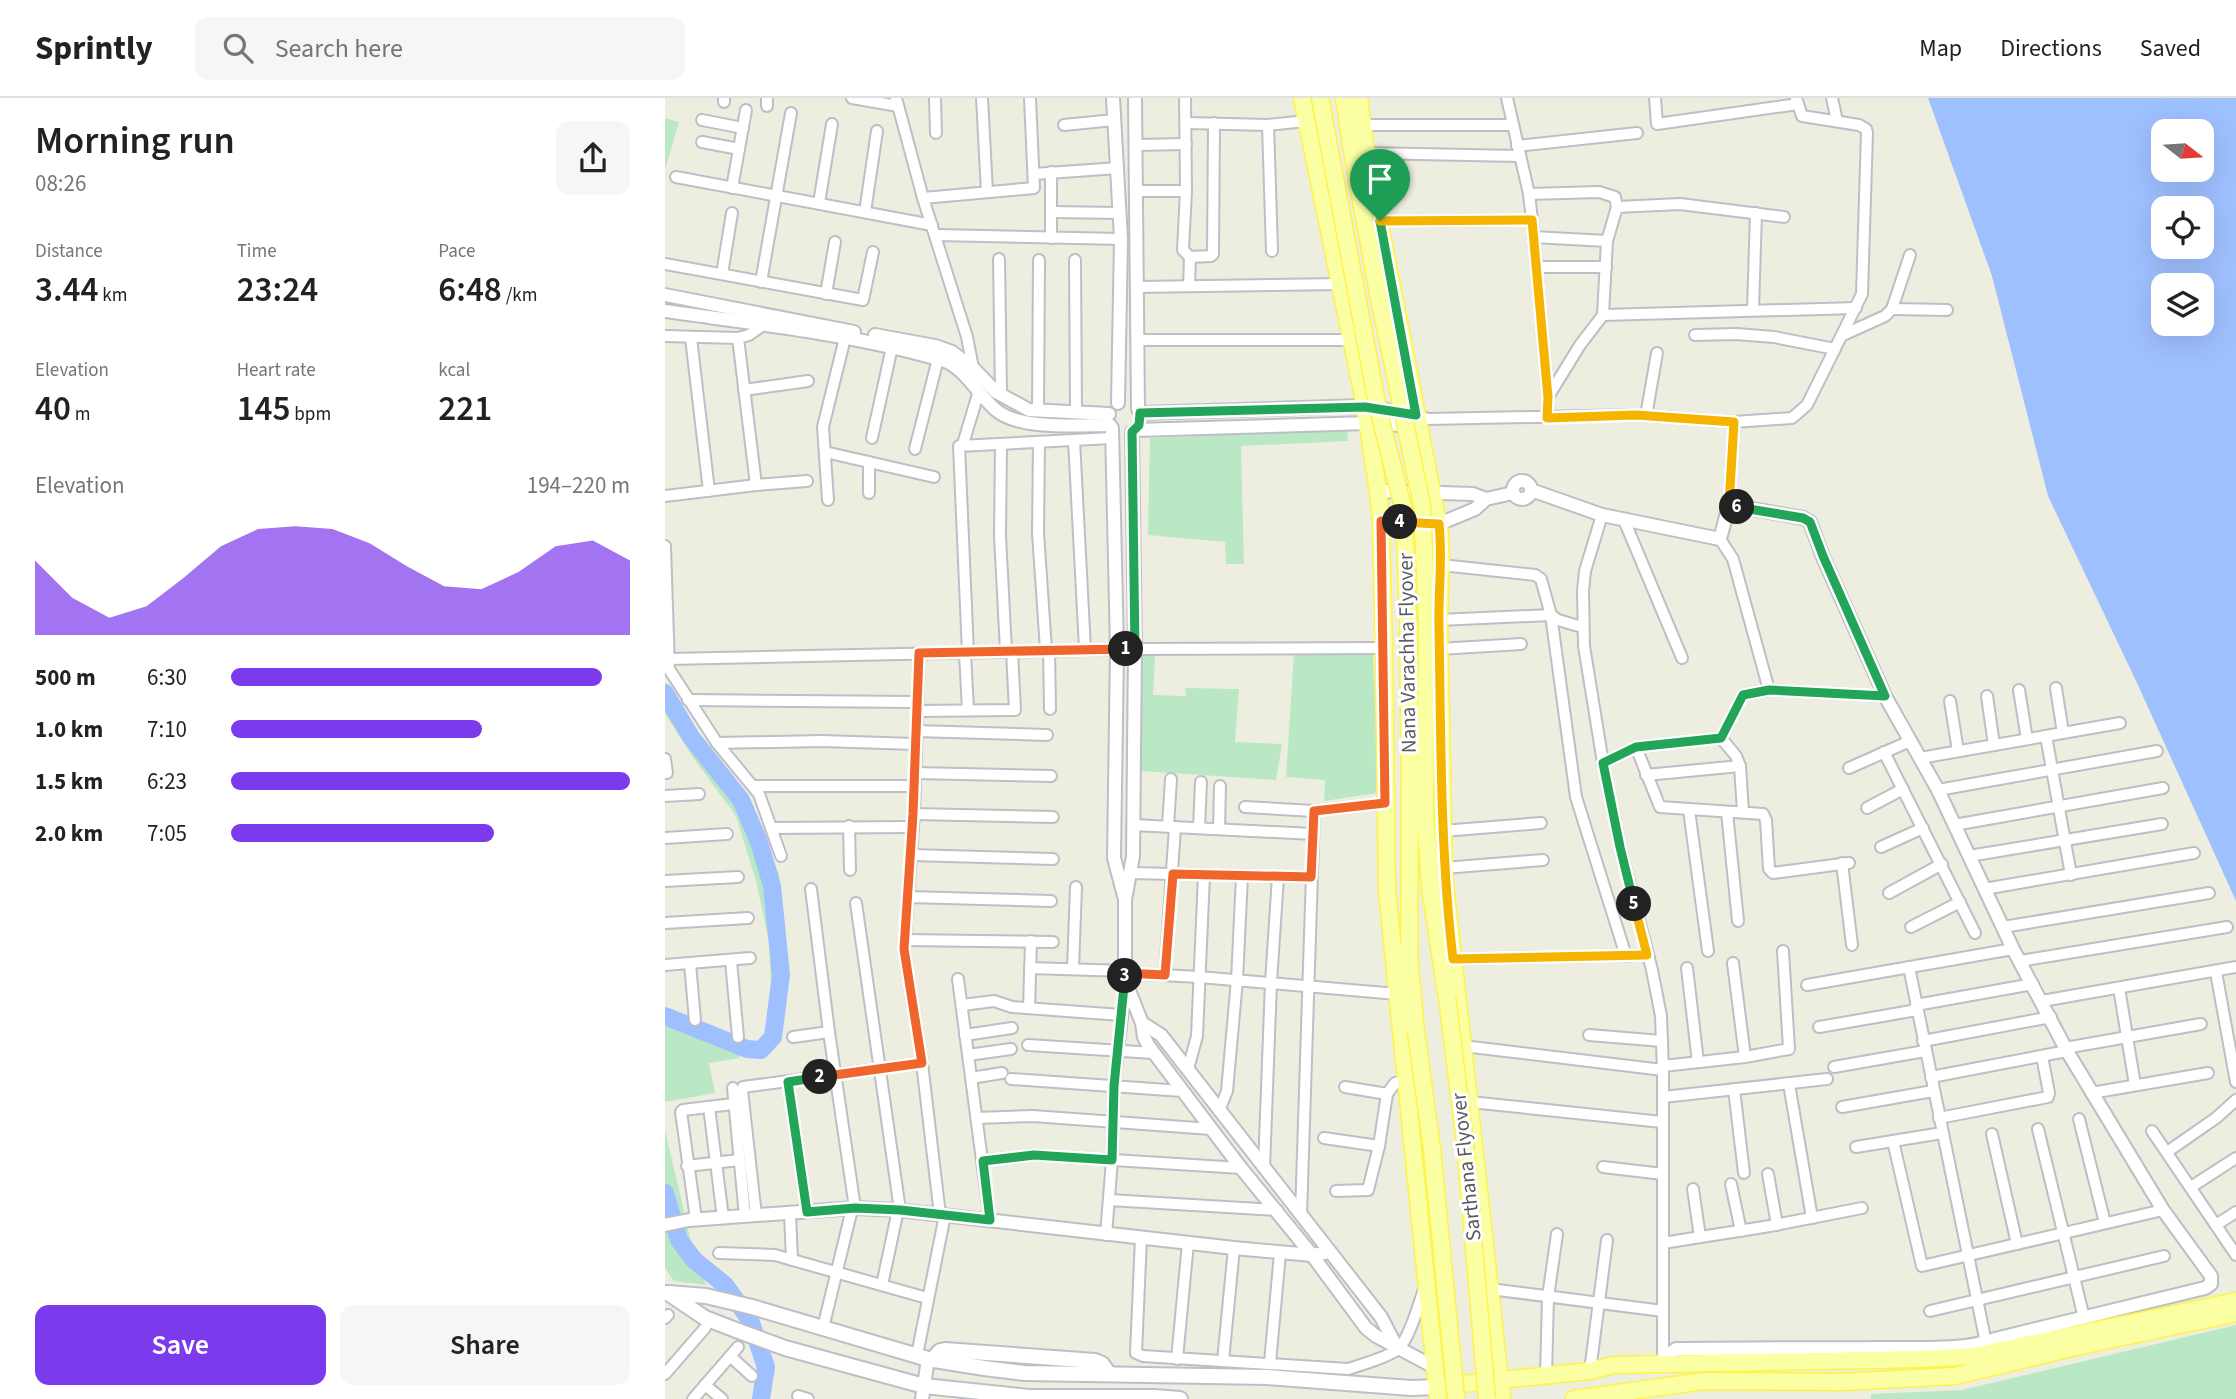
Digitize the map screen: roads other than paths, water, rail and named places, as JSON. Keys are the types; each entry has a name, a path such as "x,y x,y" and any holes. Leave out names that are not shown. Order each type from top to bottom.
{"main road":[{"path":"1302,98 1366,415 1378,491 1384,648 1387,890 1437,1393"},
{"name":"Nana Varachha Flyover","path":"1320,98 1378,409 1404,511 1417,814 1438,937"},
{"path":"1344,98 1355,125"},
{"path":"1355,125 1359,98"},
{"name":"Nana Varachha Flyover","path":"1355,125 1378,293 1422,505 1427,619 1417,814 1410,839 1409,957"},
{"path":"1360,155 1380,221 1421,420 1439,524 1444,868 1502,1399"},
{"path":"1387,890 1410,839"},
{"path":"1430,887 1448,913"},
{"path":"1438,937 1448,913"},
{"path":"1392,932 1409,957"},
{"name":"Sarthana Flyover","path":"1438,937 1465,1143 1487,1399"},
{"name":"Sarthana Flyover","path":"1409,957 1432,1149 1456,1399"},
{"path":"666,1291 706,1296 752,1307 926,1358 1024,1373 1234,1376 1411,1388 1437,1393 1501,1379 1590,1371 1614,1365 1920,1359 2236,1301"},
{"path":"666,1291 705,1318 785,1348 923,1392 1029,1397 1180,1399"},
{"path":"1574,1399 1657,1393 1685,1382 1842,1382 1955,1376 2236,1313"},
{"path":"1670,1399 1685,1382"}],"street":[{"path":"852,98 897,102 923,198 967,337 973,368"},
{"path":"935,98 936,133"},
{"path":"982,98 987,192"},
{"path":"923,198 1031,190 1034,186 1034,174 1030,98"},
{"path":"1113,98 1121,239 1118,403"},
{"path":"1106,1234 1112,1160 1111,1122 1125,976 1125,900 1133,856 1133,431 1140,421 1135,98"},
{"path":"1185,98 1186,191 1183,250 1190,257 1189,286"},
{"path":"1508,98 1529,194 1548,397 1547,418"},
{"path":"1125,900 1114,858 1117,649 1112,407 1118,403 1129,402 1139,411 1366,415 1421,420 1486,416 1646,416 1734,422 1792,418 1807,405 1856,308 1863,288 1867,134 1863,127 1802,116 1797,101 1657,124 1655,98"},
{"path":"1832,98 1837,121"},
{"path":"732,188 746,110"},
{"path":"761,282 791,113"},
{"path":"702,120 743,128"},
{"path":"1064,125 1114,120"},
{"path":"1186,124 1268,125 1306,121"},
{"path":"1190,257 1213,254 1214,123"},
{"path":"819,203 832,124"},
{"path":"1268,125 1272,251"},
{"path":"1355,125 1513,125"},
{"path":"865,212 877,131"},
{"path":"1360,155 1518,151 1637,134"},
{"path":"702,142 739,149"},
{"path":"1136,145 1185,144"},
{"path":"1034,174 1118,168"},
{"path":"1051,173 1051,238"},
{"path":"676,177 865,212 934,230 1051,238 1121,239"},
{"path":"1137,191 1186,191"},
{"path":"1529,194 1599,192 1615,197 1617,207 1607,241 1603,315 1580,345 1548,397"},
{"path":"1617,207 1680,204 1784,217"},
{"path":"1051,212 1119,213"},
{"path":"722,275 732,213"},
{"path":"1752,310 1756,213"},
{"path":"1380,221 1532,220"},
{"path":"1533,237 1607,241"},
{"path":"826,294 835,242"},
{"path":"665,264 864,300 873,252"},
{"path":"1843,335 1885,316 1892,309 1910,255"},
{"path":"999,259 1001,395"},
{"path":"1038,411 1039,260"},
{"path":"1075,260 1076,412"},
{"path":"1537,267 1606,267"},
{"path":"1138,287 1340,284"},
{"path":"665,295 935,346 952,352 1001,395 1028,410 1076,412 1111,426 1121,433 1366,415"},
{"path":"1603,315 1856,308"},
{"path":"1892,309 1947,310"},
{"path":"665,311 892,347 954,365 997,412 1017,421 1111,426"},
{"path":"665,336 738,338 749,335 763,325"},
{"path":"1695,335 1774,337 1835,349"},
{"path":"691,338 709,492"},
{"path":"738,338 756,485"},
{"path":"828,500 823,427 845,338"},
{"path":"1138,340 1351,340"},
{"path":"872,438 892,347"},
{"path":"1646,416 1657,353"},
{"path":"915,449 938,359"},
{"path":"744,390 808,381"},
{"path":"964,444 978,394"},
{"path":"1720,539 1729,505 1734,422"},
{"path":"968,710 957,448 964,444 1074,440 1111,426"},
{"path":"1074,440 1085,649"},
{"path":"1038,442 1038,533 1050,709"},
{"path":"688,700 1015,710 999,524 1001,444"},
{"path":"825,452 934,477"},
{"path":"869,462 869,493"},
{"path":"665,496 807,481"},
{"path":"1381,521 1439,524 1475,509 1486,499 1513,493 1513,488 1522,481 1528,482 1531,490 1602,515 1720,539 1733,559 1769,690"},
{"path":"1378,491 1473,494 1486,499"},
{"path":"1729,505 1803,518 1810,522 1885,696 1938,790 2016,955 2066,1050 2163,1210 2211,1276 2211,1284 2206,1288 1995,1339 1968,1351"},
{"path":"1602,515 1585,570 1582,627 1603,763 1620,847 1661,1016 1663,1311 1667,1363"},
{"path":"1624,520 1682,658"},
{"path":"665,546 669,669 717,743 761,797 781,856"},
{"path":"1441,565 1538,576 1551,615 1576,797 1626,956"},
{"path":"1439,620 1551,615 1582,627"},
{"path":"1439,649 1521,644"},
{"path":"668,659 1085,649 1384,648"},
{"path":"919,653 905,958 943,1215 927,1298 923,1392"},
{"path":"2056,688 2063,733"},
{"path":"1721,738 1742,696 1769,690 1885,696"},
{"path":"2019,690 2027,739"},
{"path":"1987,696 1994,745"},
{"path":"1950,701 1958,751"},
{"path":"1920,758 2120,723"},
{"path":"916,731 1047,735"},
{"path":"2046,736 2071,875"},
{"path":"1603,763 1636,747 1721,738"},
{"path":"1721,738 1736,756 1740,766 1743,812"},
{"path":"717,743 822,741 915,744"},
{"path":"1849,768 1910,741"},
{"path":"1636,747 1660,807 1758,813 1765,816 1769,869 1773,873 1846,863 1852,945"},
{"path":"1938,790 2157,751"},
{"path":"1884,752 1975,933"},
{"path":"665,759 667,773"},
{"path":"1646,775 1740,766"},
{"path":"915,773 1051,776"},
{"path":"1165,975 1173,874 1171,779"},
{"path":"1199,828 1201,782"},
{"path":"754,786 914,786"},
{"path":"1219,828 1220,786"},
{"path":"1954,825 2163,788"},
{"path":"1867,808 1903,789"},
{"path":"665,796 699,794"},
{"path":"1245,807 1314,811 1385,803"},
{"path":"1689,810 1708,951"},
{"path":"1301,1215 1314,811"},
{"path":"1727,812 1738,920"},
{"path":"913,814 1053,817"},
{"path":"1443,831 1541,823"},
{"path":"1969,856 2162,824"},
{"path":"1133,825 1313,834"},
{"path":"849,826 850,870"},
{"path":"771,828 913,827"},
{"path":"1881,846 1923,828"},
{"path":"665,838 727,834"},
{"path":"1984,889 2194,853"},
{"path":"911,855 1053,859"},
{"path":"1444,868 1543,860"},
{"path":"1889,893 1942,864"},
{"path":"1130,873 1311,877"},
{"path":"1188,1069 1197,1036 1204,875"},
{"path":"1219,1111 1227,1095 1237,980 1242,876"},
{"path":"665,881 738,877"},
{"path":"1260,1164 1277,877"},
{"path":"1073,969 1076,887"},
{"path":"811,889 853,1208 824,1328"},
{"path":"2003,927 2209,893"},
{"path":"908,897 1051,901"},
{"path":"1911,927 1960,902"},
{"path":"856,903 899,1210 882,1285"},
{"path":"665,923 747,918"},
{"path":"1807,985 1909,967 2227,927"},
{"path":"905,940 1053,942"},
{"path":"1029,1008 1031,941"},
{"path":"1463,1046 1663,1068 1789,1049 1783,951"},
{"path":"1453,959 1647,955"},
{"path":"665,965 750,958"},
{"path":"731,961 738,1037"},
{"path":"1733,963 1745,1057"},
{"path":"690,964 695,1020"},
{"path":"1909,967 1986,1343"},
{"path":"2042,1000 2236,967"},
{"path":"1030,968 1073,969 1125,976 1165,975 1271,982 1397,994"},
{"path":"1687,968 1698,1062"},
{"path":"2215,972 2236,1082"},
{"path":"1125,976 1142,1023 1144,1037 1154,1053 1366,1328 1434,1367"},
{"path":"958,979 990,1220"},
{"path":"1819,1027 2033,984"},
{"path":"2119,988 2135,1085"},
{"path":"962,1005 995,1001 1012,1007 1121,1015"},
{"path":"1834,1067 2051,1017"},
{"path":"1142,1023 1161,1035 1188,1069 1381,1317 1398,1347"},
{"path":"1931,1077 2201,1024"},
{"path":"965,1035 1012,1028"},
{"path":"793,1037 829,1032"},
{"path":"1589,1035 1662,1041"},
{"path":"1028,1045 1154,1053"},
{"path":"968,1055 1011,1049"},
{"path":"1939,1118 2048,1097 2042,1056"},
{"path":"750,1216 744,1086 922,1063"},
{"path":"2091,1093 2208,1073"},
{"path":"971,1078 1006,1076 1182,1091"},
{"path":"1663,1097 1827,1079"},
{"path":"1336,1191 1367,1191 1387,1094 1395,1083 1406,1080"},
{"path":"788,1082 807,1212"},
{"path":"1789,1084 1812,1218"},
{"path":"733,1087 739,1160 750,1216"},
{"path":"1345,1087 1387,1094"},
{"path":"1734,1089 1744,1173"},
{"path":"1842,1107 1933,1091"},
{"path":"2167,1152 2216,1118 2236,1100"},
{"path":"1470,1102 1662,1122"},
{"path":"692,1219 681,1112 733,1104"},
{"path":"709,1107 723,1218"},
{"path":"977,1118 1033,1116 1211,1129"},
{"path":"2079,1119 2105,1223"},
{"path":"2038,1129 2084,1318"},
{"path":"2152,1131 2236,1255"},
{"path":"1856,1147 1942,1133"},
{"path":"1992,1135 2017,1244"},
{"path":"1324,1138 1378,1146"},
{"path":"1893,1141 1921,1265 1924,1266 2163,1210"},
{"path":"983,1161 1034,1155 1242,1170 1260,1164"},
{"path":"2191,1187 2236,1158"},
{"path":"687,1166 739,1160"},
{"path":"1603,1167 1663,1174"},
{"path":"1768,1174 1777,1225"},
{"path":"1731,1184 1741,1231"},
{"path":"1693,1189 1700,1237"},
{"path":"1109,1200 1277,1210"},
{"path":"665,1225 692,1219 853,1208 899,1210 1280,1253 1312,1255 1330,1252"},
{"path":"1663,1243 1862,1208"},
{"path":"2216,1224 2236,1212"},
{"path":"790,1214 792,1260"},
{"path":"1546,1375 1548,1297 1557,1234"},
{"path":"1141,1238 1136,1353 1143,1356 1348,1369 1368,1363 1398,1347 1412,1322 1426,1283"},
{"path":"1590,1371 1607,1240"},
{"path":"1177,1359 1188,1243"},
{"path":"1223,1361 1234,1248"},
{"path":"719,1253 765,1254 927,1298"},
{"path":"1270,1363 1280,1253"},
{"path":"1930,1311 2164,1256"},
{"path":"1490,1290 1663,1311"},
{"path":"665,1374 705,1328"},
{"path":"693,1399 739,1346"},
{"path":"730,1356 752,1376"},
{"path":"705,1385 722,1399"}],"water":[{"path":"1928,98 2236,98 2236,901 2137,683 2048,496 1992,276"}],"waterway":[{"path":"665,693 691,737 741,800 759,842 772,886 781,975 773,1037 761,1050 747,1049 665,1016"},
{"path":"665,1193 679,1240 694,1260 725,1285 750,1320 766,1367 761,1399"}]}
